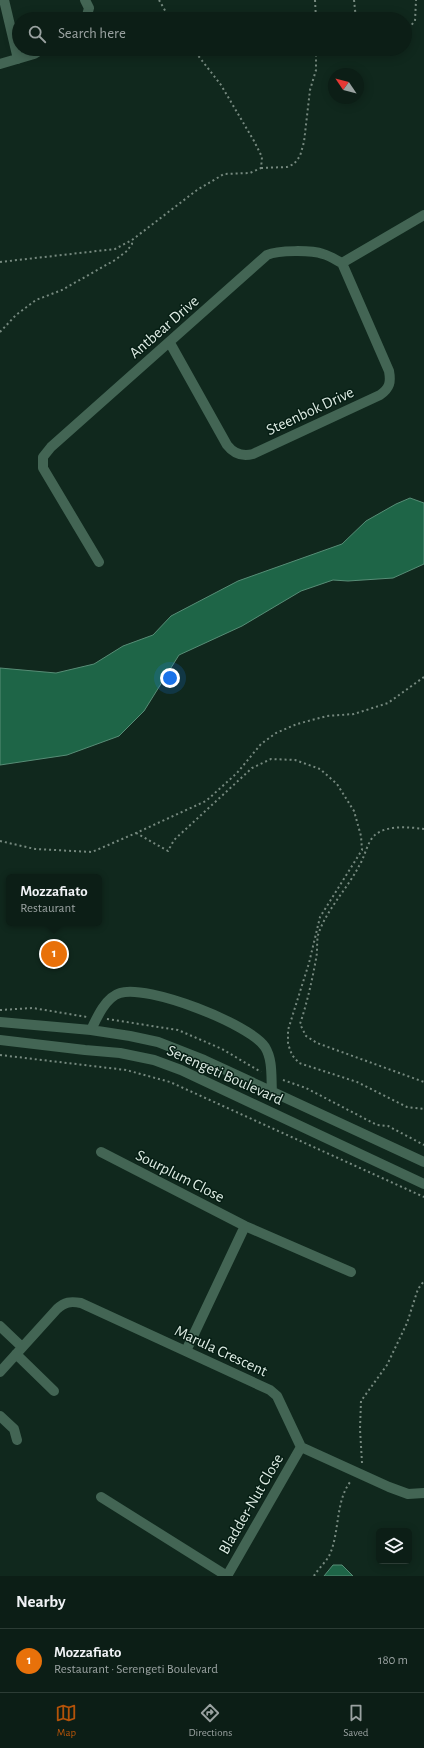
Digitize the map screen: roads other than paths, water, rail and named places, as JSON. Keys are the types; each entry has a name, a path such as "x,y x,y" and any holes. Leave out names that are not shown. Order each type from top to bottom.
{"street":[{"path":"4,0 12,34"},
{"path":"85,0 89,8 88,12"},
{"path":"0,64 28,56"},
{"path":"342,263 424,215"},
{"name":"Antbear Drive","path":"99,562 43,468 43,457 51,447 268,255 273,252 283,251 321,253 342,263"},
{"name":"Steenbok Drive","path":"170,343 227,445 233,452 241,455 253,454 373,399 387,390 390,384 389,371 342,263"},
{"path":"91,1030 96,1018 112,997 121,992 140,992 184,1002 240,1028 257,1038 265,1046 270,1058 272,1092"},
{"name":"Serengeti Boulevard","path":"0,1022 91,1030 158,1042 204,1060 424,1162"},
{"name":"Serengeti Boulevard","path":"0,1040 85,1050 120,1052 154,1060 181,1070 424,1184"},
{"name":"Sourplum Close","path":"101,1152 245,1226 351,1272"},
{"path":"186,1351 245,1226"},
{"name":"Marula Crescent","path":"0,1372 57,1309 69,1301 89,1306 273,1392 285,1411 301,1447"},
{"path":"0,1326 19,1351 54,1391"},
{"path":"0,1416 14,1428 17,1440"},
{"path":"301,1447 389,1487 408,1494 424,1493"},
{"name":"Bladder-Nut Close","path":"227,1576 301,1447"},
{"path":"101,1497 227,1576"}],"place":[{"name":"Mozzafiato","path":"54,954"}]}
